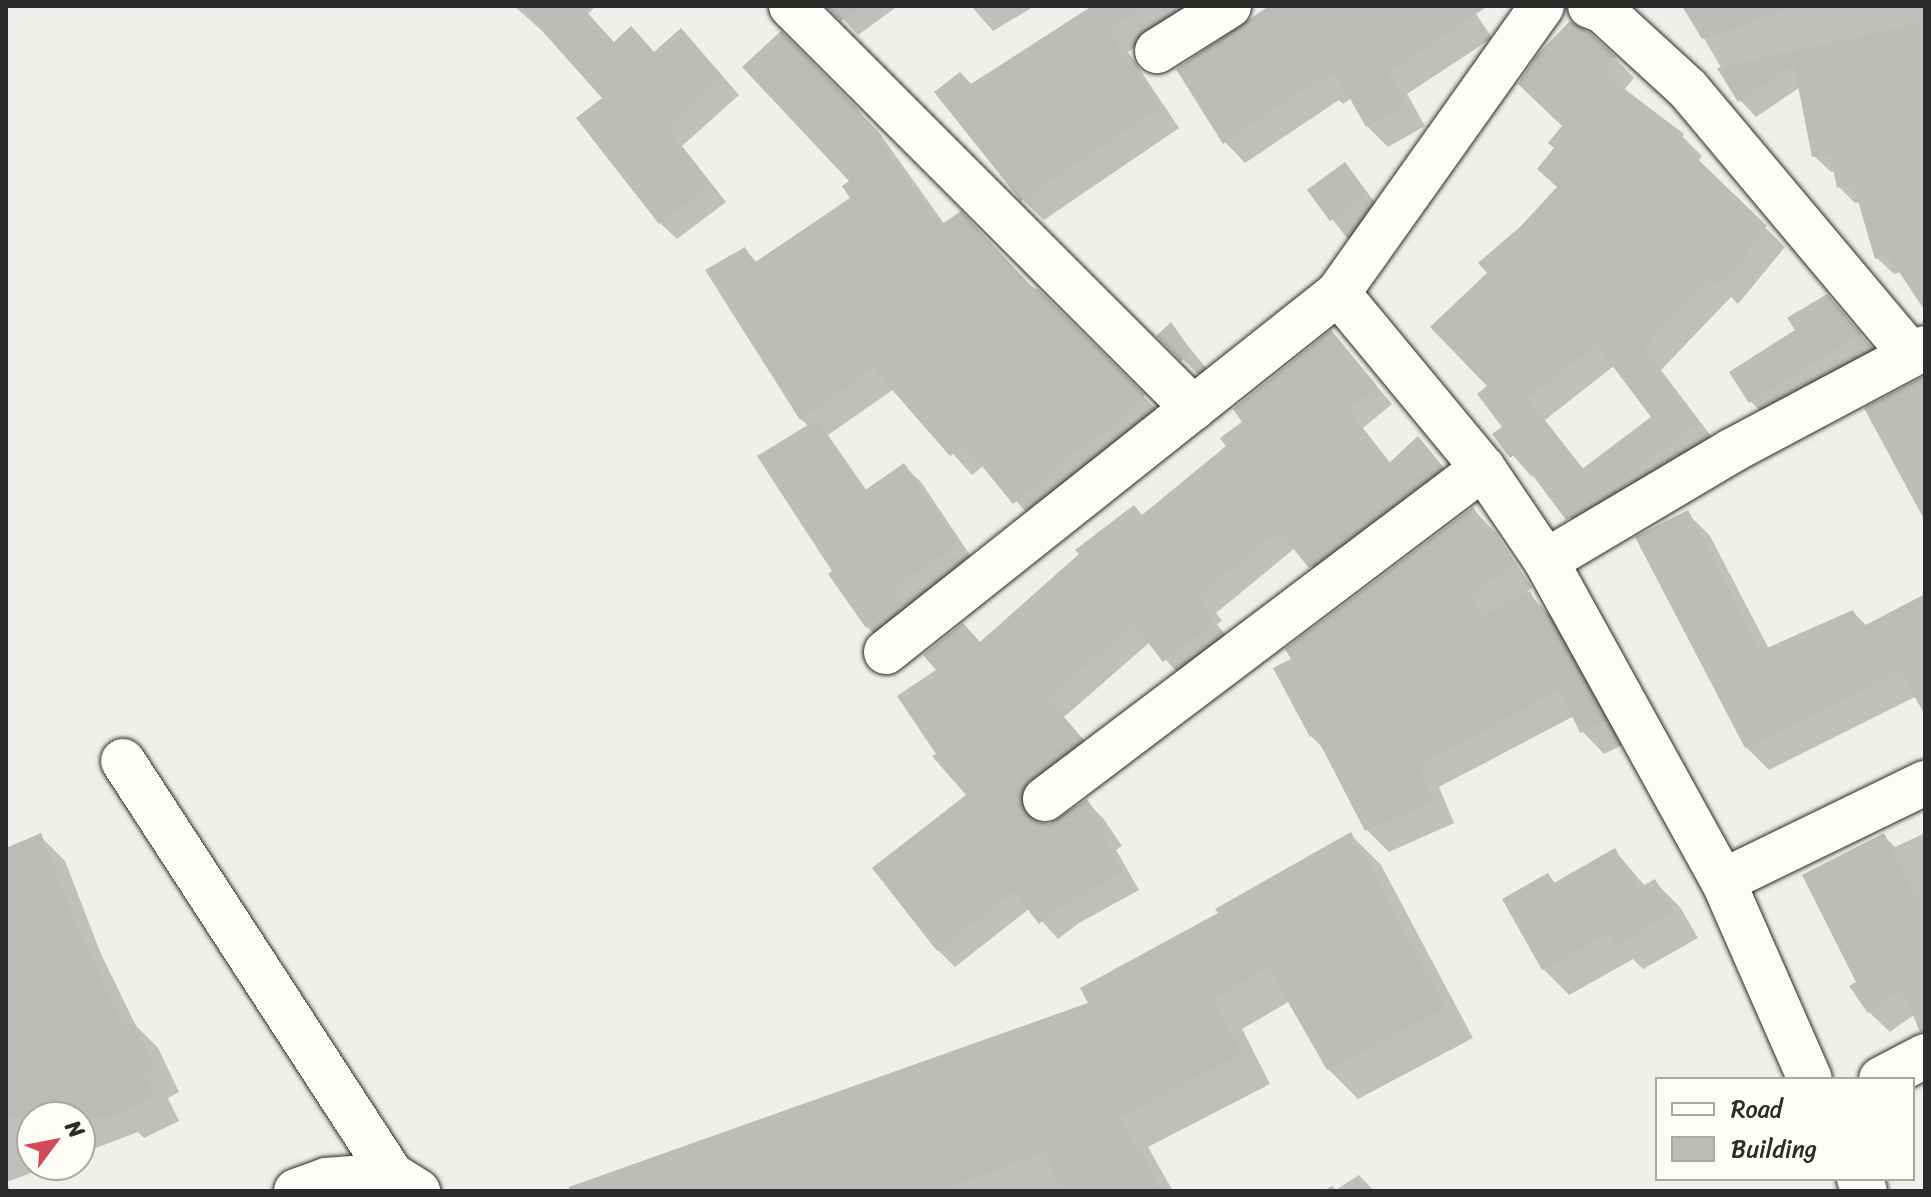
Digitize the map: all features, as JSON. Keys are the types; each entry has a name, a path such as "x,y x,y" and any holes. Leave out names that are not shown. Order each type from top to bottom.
{"street":[{"path":"791,6 1193,408"},
{"path":"1157,51 1229,6"},
{"path":"886,652 1338,293 1542,6"},
{"path":"1546,561 1733,450 1918,352 1688,89 1603,11 1590,6"},
{"path":"1338,293 1483,468 1546,561 1723,881 1809,1077"},
{"path":"1045,799 1483,468"},
{"path":"123,761 405,1183"},
{"path":"1723,881 1925,783"},
{"path":"1885,1077 1925,1056"},
{"path":"296,1191 326,1180 405,1183"}],"building":[{"path":"520,6 581,6 614,42 631,26 654,52 681,28 723,77 667,128 711,184 659,224 576,118 602,98"},
{"path":"826,6 862,6 841,21"},
{"path":"1092,6 1145,6 1108,31 1160,107 1021,201 934,92 960,72 971,84"},
{"path":"1269,6 1488,6 1388,73 1406,105 1366,127 1336,74 1321,84 1318,80 1223,144 1176,69"},
{"path":"1682,6 1783,6 1784,11 1702,39"},
{"path":"1570,21 1590,33 1616,57 1602,72 1684,134 1679,141 1767,226 1745,249 1749,252 1717,285 1710,278 1643,349 1698,424 1566,520 1516,453 1510,458 1492,434 1502,427 1477,394 1487,386 1430,327 1487,273 1478,263 1521,226 1557,187 1537,169 1554,148 1548,143 1562,126 1518,84 1538,54","holes":["1596,344 1651,417 1582,469 1527,399"]},
{"path":"1925,22 1925,311 1888,255 1875,259 1853,184 1837,188 1830,154 1812,157 1794,65 1738,102 1717,68"},
{"path":"781,31 857,108 941,225 961,211 1035,290 1037,288 1145,395 1101,438 1098,434 1013,504 964,444 950,456 873,368 800,420 705,270 745,247 754,263 850,198 842,186 849,181 742,67"},
{"path":"1345,162 1368,194 1330,221 1307,190"},
{"path":"1827,294 1861,334 1749,403 1729,372 1795,330 1787,318"},
{"path":"1171,322 1191,351 1181,361 1156,336"},
{"path":"1331,330 1377,386 1348,410 1389,463 1418,436 1443,467 1309,568 1279,531 1200,595 1206,603 1202,606 1214,623 1163,662 1134,624 1048,699 1083,739 1029,780 1022,790 1020,803 1025,813 1036,822 1049,824 1087,799 1106,829 1100,833 1123,872 1062,906 1039,924 1014,891 937,951 872,868 966,795 932,756 936,754 897,696 936,670 923,655 963,623 980,642 1079,554 1075,550 1134,505 1142,515 1226,446 1220,438 1242,422 1233,409"},
{"path":"1925,376 1925,521 1864,408"},
{"path":"816,420 864,491 904,463 959,544 892,589 902,603 866,628 828,574 832,571 757,456"},
{"path":"1473,507 1511,565 1470,597 1481,616 1530,591 1548,627 1553,625 1606,721 1580,733 1560,690 1418,765 1434,801 1365,831 1315,734 1310,737 1273,668 1291,659 1285,649"},
{"path":"1688,510 1760,651 1853,610 1862,627 1925,594 1925,715 1900,670 1745,748 1635,537"},
{"path":"1351,832 1445,1008 1327,1070 1268,967 1213,999 1242,1054 1119,1117 1162,1191 1060,1191 1046,1152 938,1191 569,1191 569,1187 1088,1003 1080,988 1218,913 1215,909"},
{"path":"41,833 77,927 123,1025 133,1020 155,1067 144,1072 155,1096 111,1117 96,1117 96,1101 16,1101 16,1117 6,1117 6,848"},
{"path":"1884,833 1925,914 1925,1031 1920,1032 1902,988 1868,1013 1849,986 1856,982 1802,875"},
{"path":"1615,848 1638,889 1655,879 1674,912 1616,945 1609,933 1542,970 1502,899 1548,873 1554,883"}]}
